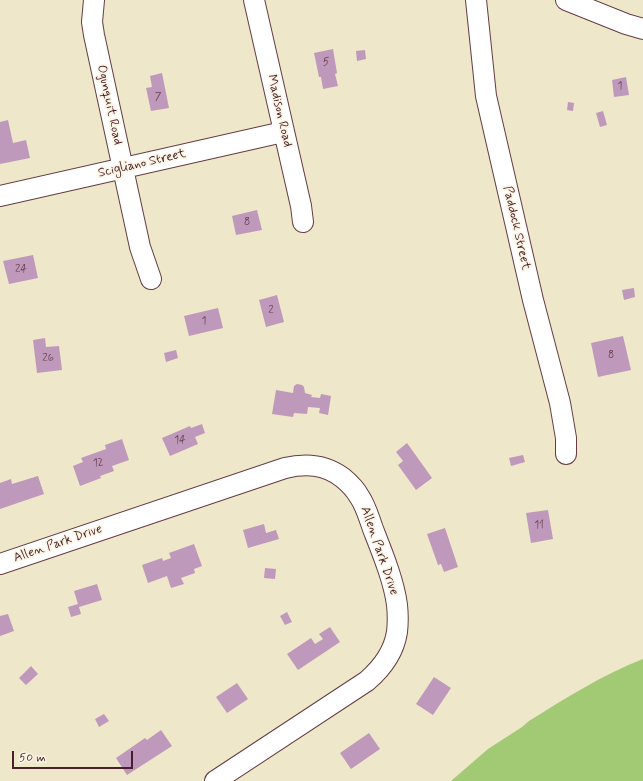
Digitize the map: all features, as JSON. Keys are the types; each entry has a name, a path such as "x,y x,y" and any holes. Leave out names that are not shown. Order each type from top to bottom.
{"street":[{"name":"Ogunquit Road","path":"94,0 92,15 94,35 140,247 151,279"},
{"name":"Madison Road","path":"254,0 301,206 303,222"},
{"name":"Paddock Street","path":"476,0 486,96 533,300 560,403 566,438 566,454"},
{"path":"566,0 626,24 643,29"},
{"name":"Scigliano Street","path":"0,196 283,132"},
{"name":"Allen Park Drive","path":"0,564 285,468 301,465 318,466 334,472 348,482 360,496 364,505 382,551 395,595 398,625 391,651 380,668 367,681 215,781"}],"green space":[{"path":"643,659 643,781 451,781 488,749 529,721 571,695 628,665"}],"building":[{"path":"333,49 337,73 335,74 338,86 323,89 314,53"},
{"path":"365,50 366,59 357,61 356,51"},
{"path":"162,73 169,108 151,111 146,88 152,87 150,76"},
{"path":"626,77 629,95 614,97 612,80"},
{"path":"568,102 574,103 573,111 567,110"},
{"path":"603,111 607,125 600,127 596,113"},
{"path":"8,120 13,143 26,140 30,158 0,164 0,122"},
{"path":"257,210 262,230 236,235 232,216"},
{"path":"33,255 38,278 9,284 3,261"},
{"path":"634,288 635,297 624,300 622,290"},
{"path":"277,295 284,322 266,327 259,300"},
{"path":"218,308 223,328 189,336 184,316"},
{"path":"623,336 631,370 598,377 591,343"},
{"path":"45,338 46,347 59,346 62,370 37,373 33,340"},
{"path":"176,350 178,358 166,362 164,353"},
{"path":"297,384 302,385 305,393 312,395 311,397 320,398 321,394 331,396 328,415 319,413 320,408 308,407 307,414 294,413 293,417 272,414 276,390 293,393 294,386"},
{"path":"202,424 205,433 195,437 198,444 170,456 162,438 190,426 191,428"},
{"path":"122,439 129,460 112,466 114,471 100,476 101,478 80,486 73,466 83,462 81,458 106,449 105,445"},
{"path":"407,443 432,478 416,490 398,465 403,461 396,452"},
{"path":"523,455 525,462 511,466 509,458"},
{"path":"38,476 44,494 0,509 0,483 11,479 12,484"},
{"path":"548,510 553,539 531,543 526,513"},
{"path":"264,524 266,533 276,530 279,539 248,548 243,530"},
{"path":"445,528 458,567 444,572 441,564 438,565 427,534"},
{"path":"194,544 202,566 194,569 195,573 181,578 184,584 171,588 167,576 148,583 142,565 162,558 163,561 171,558 169,553"},
{"path":"265,568 276,569 275,579 264,578"},
{"path":"97,584 102,600 79,607 81,614 71,617 68,607 78,604 74,591"},
{"path":"287,612 292,622 285,625 280,616"},
{"path":"8,614 14,631 0,636 0,616"},
{"path":"330,627 340,642 298,670 287,654 311,638 315,644 323,639 319,634"},
{"path":"31,666 38,674 26,685 19,678"},
{"path":"434,677 451,688 433,715 416,704"},
{"path":"237,683 248,699 227,713 216,697"},
{"path":"104,714 109,721 99,727 95,719"},
{"path":"161,730 172,746 127,775 116,758 145,738 147,740"},
{"path":"369,733 380,749 351,769 340,753"}]}
